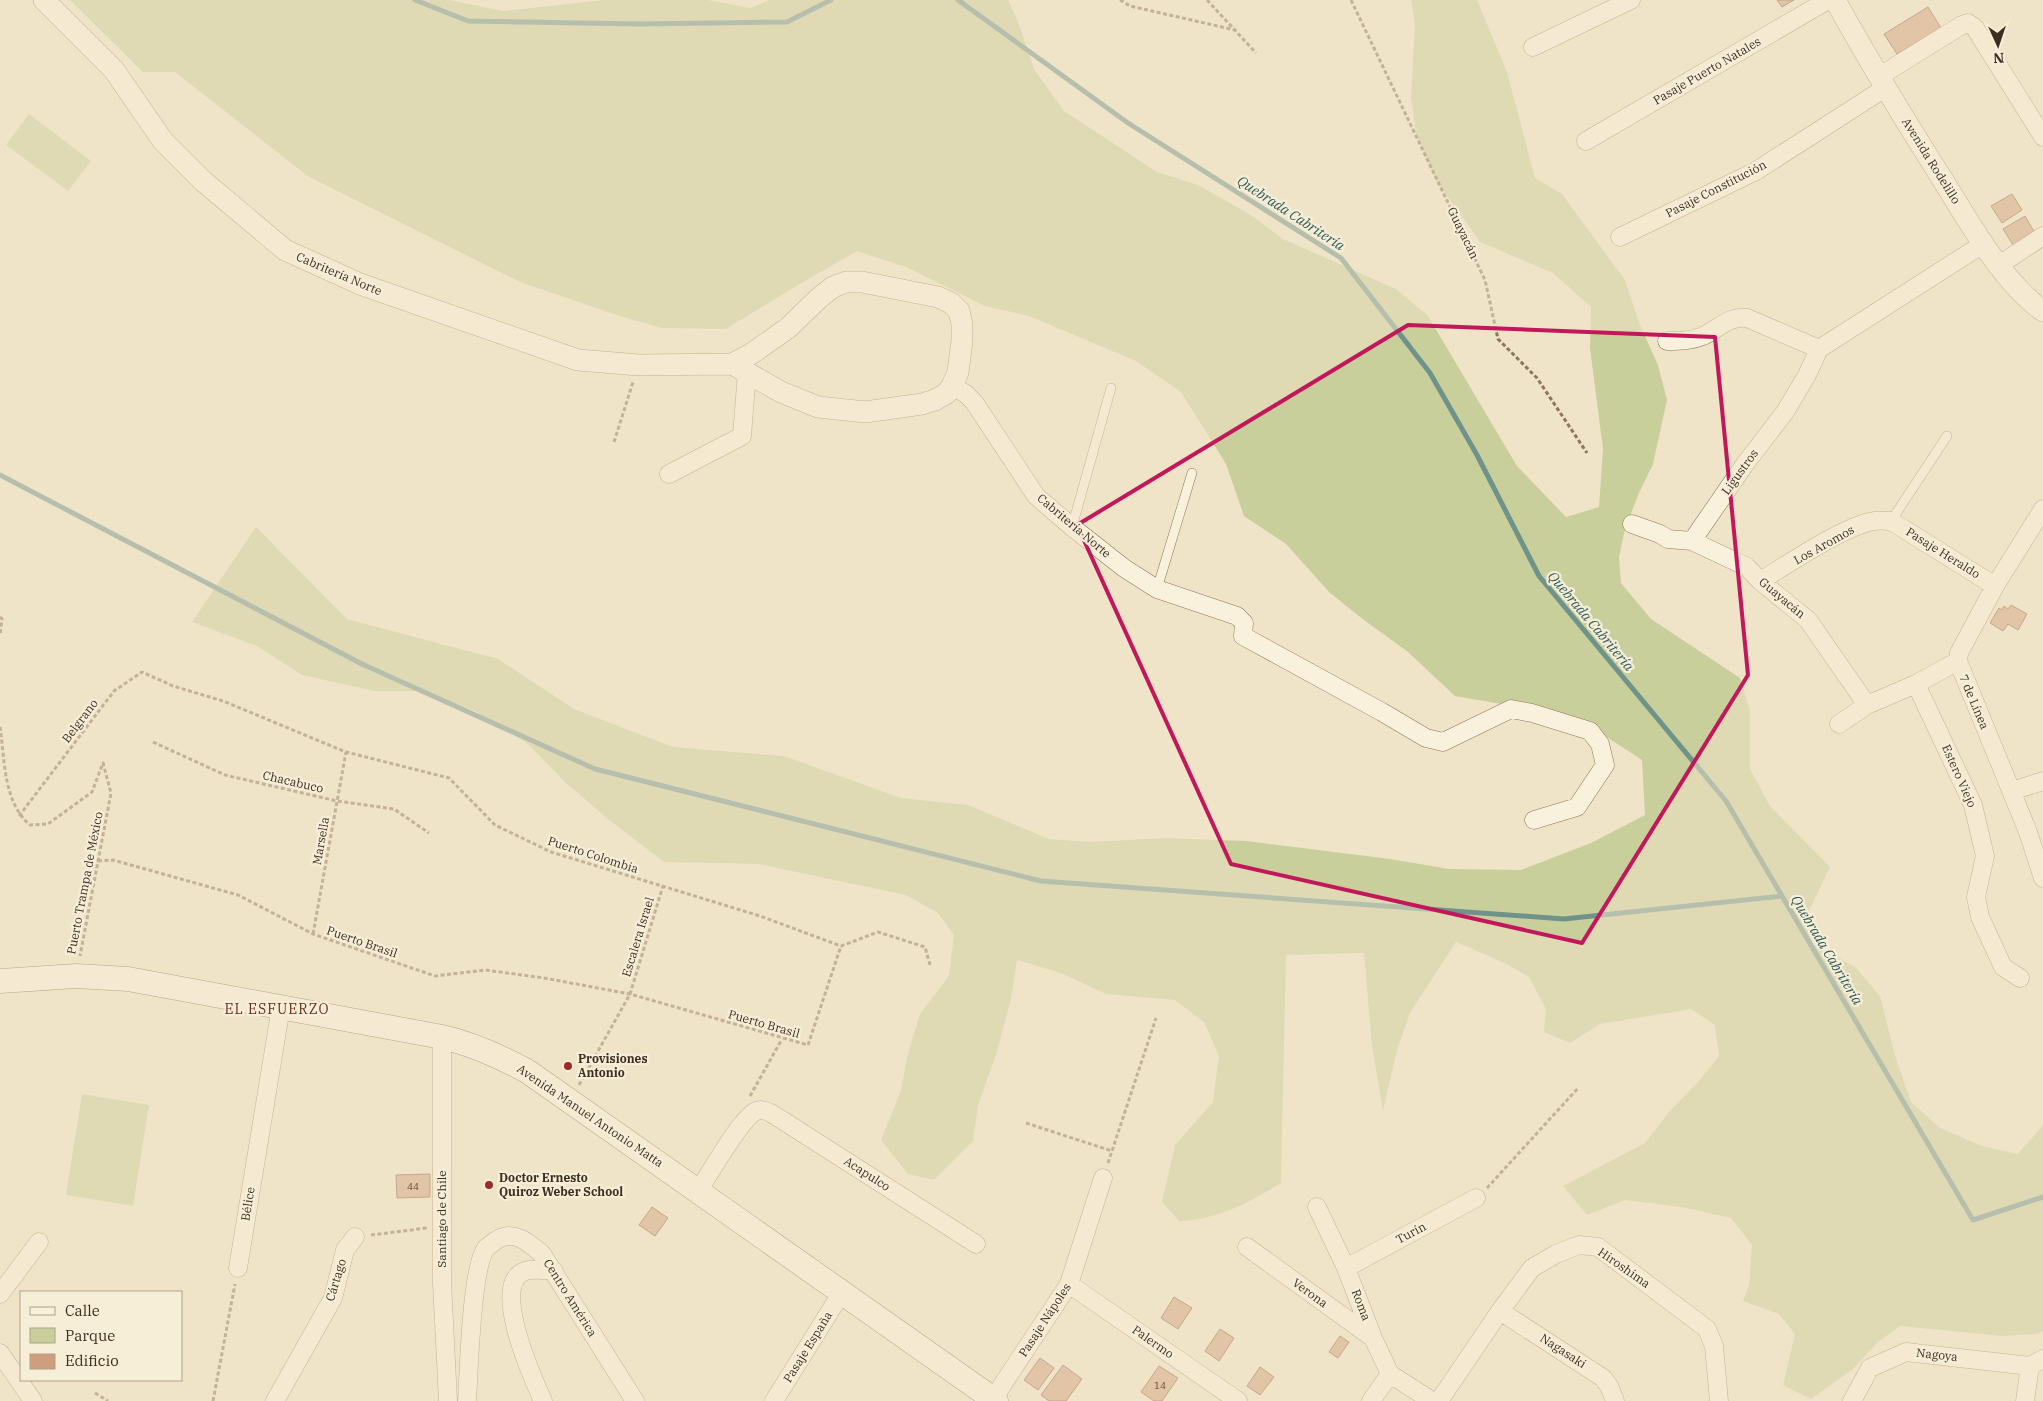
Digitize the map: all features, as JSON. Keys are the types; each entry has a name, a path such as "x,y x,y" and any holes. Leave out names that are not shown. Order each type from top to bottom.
{"main road":[{"name":"Avenida Manuel Antonio Matta","path":"0,981 76,976 128,979 442,1037 491,1052 527,1071 995,1400"}],"street":[{"name":"Cabritería Norte","path":"44,0 114,70 163,141 204,181 285,250 360,284 578,360 639,365 739,368 757,350 788,328 819,298 833,287 846,282 862,282 938,297 951,303 959,311 962,324 958,372 952,386 966,394 974,402 1036,496 1124,568 1158,589 1237,616 1244,623 1243,636 1426,738 1443,742 1512,709 1532,713 1590,731 1600,744 1605,765 1577,807 1534,820"},
{"path":"1534,47 1631,0"},
{"name":"Pasaje Puerto Natales","path":"1586,141 1828,0"},
{"name":"Avenida Rodelillo","path":"1835,0 1881,82 1983,244 1999,265 2040,305"},
{"name":"Pasaje Constitución","path":"1620,237 1756,171 1962,25 1968,23 1975,28 2043,137"},
{"path":"1999,265 2043,236"},
{"path":"1667,341 1689,341 1704,335 1728,320 1739,317 1747,318 1819,349 1983,244"},
{"name":"Ligustros","path":"1692,541 1745,464 1785,412 1807,376 1819,349"},
{"path":"739,368 781,392 818,407 842,410 866,412 922,404 935,400 947,393 952,386"},
{"path":"669,474 742,436 739,368"},
{"name":"7 de Línea","path":"2043,509 1995,586 1959,652 1958,661 2012,791 2043,878"},
{"name":"Los Aromos","path":"1760,581 1858,526 1874,521 1891,521"},
{"name":"Pasaje Heraldo","path":"1891,521 1995,586"},
{"path":"1632,524 1660,534 1668,539 1692,541"},
{"name":"Guayacán","path":"1692,541 1747,567 1760,581 1808,620 1867,705"},
{"path":"1839,724 1867,705 1916,684 1958,661"},
{"name":"Estero Viejo","path":"1916,684 1973,805 1985,856 1976,897 1980,917 2003,968 2020,978"},
{"path":"2012,791 2043,781"},
{"name":"Bélice","path":"238,1268 281,1007"},
{"name":"Santiago de Chile","path":"442,1037 442,1226 448,1401"},
{"name":"Acapulco","path":"756,1111 763,1110 772,1113 976,1244"},
{"path":"698,1191 741,1127 756,1111"},
{"name":"Pasaje Nápoles","path":"995,1400 1069,1284 1103,1178"},
{"name":"Turín","path":"1346,1268 1476,1198"},
{"name":"Roma","path":"1317,1206 1346,1268 1390,1374"},
{"name":"Centro América","path":"467,1401 479,1265 486,1248 499,1239 514,1235 526,1241 542,1254 635,1401"},
{"name":"Cártago","path":"275,1401 333,1298 345,1250 355,1237"},
{"path":"0,1294 39,1242"},
{"name":"Hiroshima","path":"1439,1401 1500,1311 1532,1268 1556,1254 1579,1245 1598,1247 1707,1329 1714,1346 1719,1401"},
{"name":"Verona","path":"1248,1247 1374,1338"},
{"path":"543,1401 525,1360 513,1316 511,1290 514,1280 522,1272 533,1270 554,1271"},
{"name":"Palermo","path":"1069,1284 1238,1401"},
{"name":"Pasaje España","path":"774,1401 842,1292"},
{"name":"Nagasaki","path":"1500,1311 1603,1378 1609,1386 1615,1401"},
{"name":"Nagoya","path":"1852,1401 1870,1368 1906,1352 2036,1363"},
{"path":"0,1353 33,1401"},
{"path":"2025,1401 2036,1363"},
{"path":"1371,1401 1390,1374 1432,1401"}],"lane":[{"path":"1072,526 1112,388"},
{"path":"1891,521 1947,436"},
{"path":"1158,589 1192,473"}],"path":[{"path":"1120,0 1130,6 1235,30"},
{"path":"1207,0 1256,53"},
{"name":"Guayacán","path":"1352,0 1485,280 1498,339 1537,378 1587,453"},
{"path":"614,442 639,365"},
{"path":"0,617 2,619 0,635"},
{"name":"Belgrano","path":"19,816 114,691 142,672 173,686"},
{"name":"Puerto Colombia","path":"173,686 223,701 346,752 449,778 495,825 551,852 760,916 841,946"},
{"path":"0,728 9,790 19,816"},
{"name":"Chacabuco","path":"153,742 225,775 337,802 394,809 429,833"},
{"name":"Marsella","path":"312,934 346,752"},
{"name":"Puerto Trampa de México","path":"19,816 30,825 48,824 92,792 104,762 111,793 76,976"},
{"name":"Puerto Brasil","path":"98,861 113,860 238,895 312,934 436,976 485,970 544,978 630,994 808,1045 841,946"},
{"name":"Escalera Israel","path":"630,994 663,886"},
{"path":"841,946 878,932 924,947 930,965"},
{"path":"570,1101 630,994"},
{"path":"1103,1178 1156,1018"},
{"path":"756,1111 748,1099 782,1039"},
{"path":"1476,1198 1579,1087"},
{"path":"1026,1123 1112,1151"},
{"path":"355,1237 442,1226"},
{"path":"213,1401 238,1268"},
{"path":"95,1393 108,1401"}],"highlighted area":[{"path":"1408,325 1715,337 1748,675 1582,943 1231,864 1077,525"}],"green space":[{"path":"70,0 449,0 503,11 604,0 708,0 750,8 770,0 1008,0 1019,24 1034,69 1064,111 1157,172 1198,185 1251,215 1283,239 1396,289 1428,316 1517,466 1566,517 1599,507 1603,449 1590,348 1591,307 1553,273 1480,242 1436,180 1416,133 1411,98 1415,24 1411,0 1477,0 1507,72 1535,178 1562,194 1625,280 1640,325 1658,365 1667,400 1653,464 1625,529 1619,557 1621,583 1651,619 1740,678 1750,711 1750,769 1770,806 1830,867 1804,921 1813,944 1855,967 1880,996 1896,1059 1911,1102 1940,1128 1982,1146 2018,1154 2043,1125 2043,1331 2038,1334 2002,1336 1900,1326 1878,1342 1853,1369 1811,1399 1783,1385 1795,1334 1779,1314 1743,1301 1749,1285 1752,1245 1731,1218 1681,1207 1625,1200 1587,1215 1563,1186 1645,1143 1669,1112 1698,1082 1719,1056 1715,1025 1691,1009 1600,1024 1570,1043 1544,1032 1546,1009 1529,977 1505,963 1456,942 1410,1013 1397,1050 1383,1111 1372,1046 1364,953 1286,955 1281,1183 1233,1209 1194,1220 1179,1221 1162,1202 1175,1145 1213,1102 1219,1056 1204,1022 1175,1000 1106,994 1061,973 1017,960 1011,999 996,1055 978,1105 973,1141 934,1180 908,1174 881,1140 901,1091 907,1057 920,1014 949,976 954,935 938,913 906,895 759,864 664,862 608,819 566,783 528,744 475,711 420,691 374,691 302,675 257,646 192,622 256,527 347,619 498,659 574,709 673,747 784,756 901,798 968,805 1049,839 1092,842 1164,838 1246,841 1390,859 1449,869 1521,870 1591,843 1645,815 1642,760 1576,717 1455,696 1408,652 1330,593 1286,544 1244,516 1226,464 1181,392 1136,361 1029,316 985,306 906,267 857,251 726,329 662,328 623,317 520,282 309,177 175,72 143,72"},
{"path":"29,114 91,161 68,191 6,145"},
{"path":"82,1094 149,1105 133,1206 66,1195"}],"building":[{"path":"1777,0 1794,0 1782,7"},
{"path":"1928,7 1941,28 1897,54 1884,34"},
{"path":"2012,194 2022,210 2002,223 1991,206"},
{"path":"2025,216 2036,235 2015,248 2003,229"},
{"path":"2011,605 2027,614 2018,630 2008,624 2003,631 1990,623 1999,608 2002,610 2004,606 2008,609"},
{"path":"430,1174 430,1197 397,1198 396,1175"},
{"path":"652,1207 668,1218 655,1236 639,1225"},
{"path":"1174,1297 1192,1308 1178,1329 1161,1318"},
{"path":"1220,1329 1234,1338 1219,1361 1205,1351"},
{"path":"1340,1336 1349,1342 1338,1358 1329,1352"},
{"path":"1040,1358 1054,1368 1038,1390 1024,1380"},
{"path":"1063,1365 1082,1379 1066,1401 1049,1401 1041,1395"},
{"path":"1159,1366 1178,1378 1162,1401 1154,1401 1141,1392"},
{"path":"1260,1367 1274,1377 1260,1395 1247,1386"}],"waterway":[{"name":"Quebrada Cabritería","path":"415,0 468,21 640,24 787,22 831,0"},
{"name":"Quebrada Cabritería","path":"958,0 1128,123 1341,258 1430,373 1477,455 1539,576 1726,801 1973,1220 2043,1197"},
{"path":"0,475 362,664 595,769 1041,881 1564,919 1782,896"}],"place":[{"name":"Provisiones Antonio","path":"568,1066"},
{"name":"Doctor Ernesto Quiroz Weber School","path":"489,1185"}],"district":[{"name":"EL ESFUERZO","path":"277,1009"}]}
